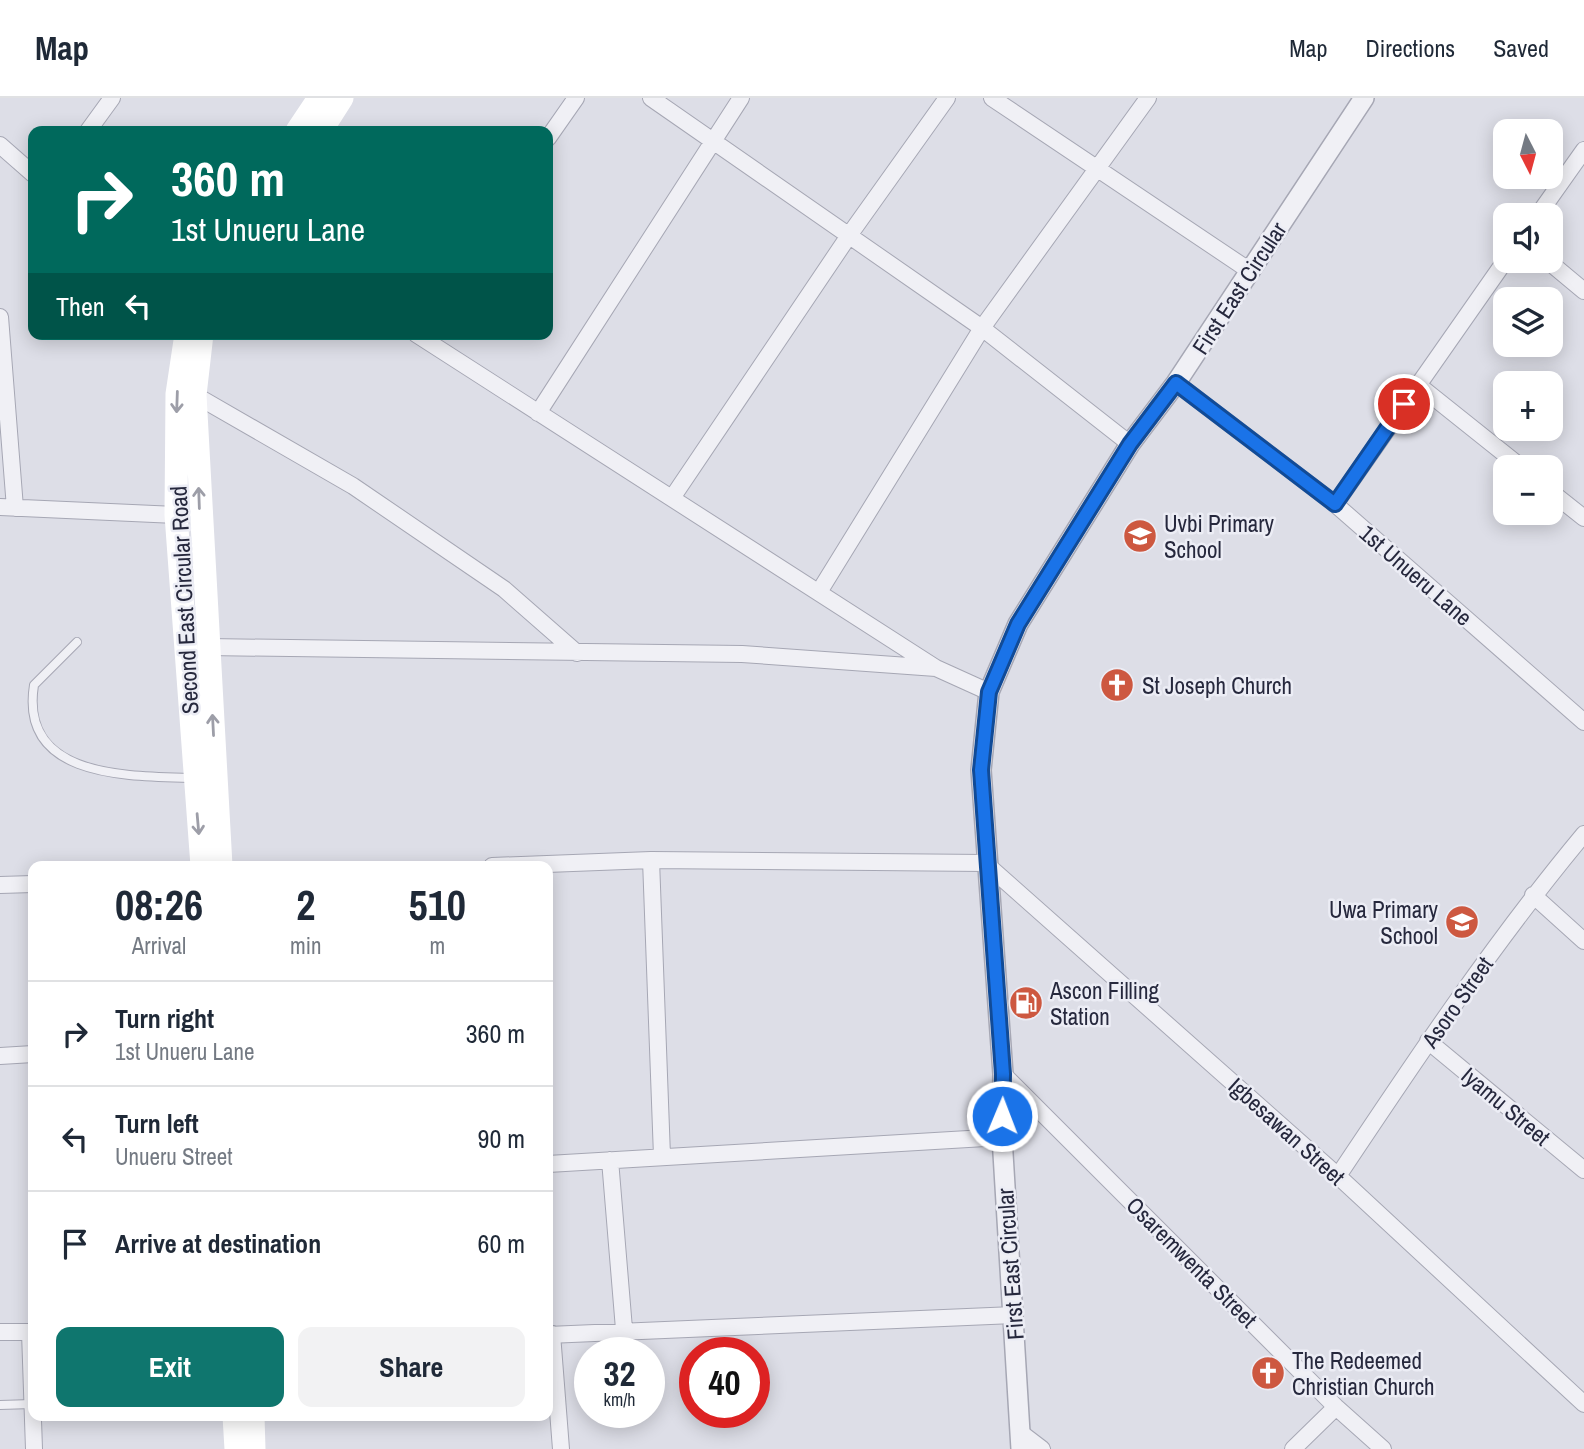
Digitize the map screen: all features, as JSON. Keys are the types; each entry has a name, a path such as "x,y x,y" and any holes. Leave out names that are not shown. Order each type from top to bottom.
{"main road":[{"path":"300,126 319,98"},
{"path":"324,126 342,98"},
{"name":"Second East Circular Road","path":"185,340 177,394 176,515 202,861"},
{"name":"Second East Circular Road","path":"201,340 195,395 222,861"},
{"path":"234,1421 236,1449"},
{"path":"253,1421 254,1449"}],"street":[{"path":"92,126 112,98"},
{"path":"553,131 576,98"},
{"path":"651,98 982,328 1130,444"},
{"path":"538,413 741,98"},
{"path":"672,498 849,234 947,98"},
{"path":"992,98 1099,167 1250,271"},
{"path":"819,593 982,328 1148,98"},
{"name":"First East Circular","path":"1021,1441 1002,1137 1003,1074 985,863 981,770 989,692 1018,624 1130,444 1176,383 1364,98"},
{"path":"0,145 28,170"},
{"path":"1546,203 1584,150"},
{"path":"1335,504 1497,273"},
{"path":"1562,273 1584,291"},
{"path":"0,317 7,508 176,515"},
{"path":"425,340 936,667 989,692"},
{"name":"1st Unueru Lane","path":"1176,383 1335,504 1584,722"},
{"path":"1418,384 1506,455"},
{"path":"195,395 353,486 504,589 577,653"},
{"path":"1563,501 1584,517"},
{"path":"208,647 742,654 936,667"},
{"name":"Asoro Street","path":"1338,1176 1428,1041 1533,895 1584,834"},
{"path":"553,864 651,860 985,863"},
{"path":"651,860 662,1156"},
{"name":"Igbesawan Street","path":"985,863 1338,1176 1584,1404"},
{"path":"0,886 28,884"},
{"path":"1533,895 1584,941"},
{"name":"Iyamu Street","path":"1428,1041 1584,1170"},
{"path":"0,1056 28,1054"},
{"name":"Osaremwenta Street","path":"1003,1074 1336,1407 1383,1449"},
{"path":"553,1164 1002,1137"},
{"path":"610,1160 624,1329"},
{"path":"553,1334 1014,1315"},
{"path":"0,1332 28,1332"},
{"path":"553,1365 561,1449"},
{"path":"1293,1449 1336,1407"},
{"path":"33,1421 34,1449"},
{"path":"1021,1441 1042,1449"}],"lane":[{"path":"77,642 34,685 33,721 42,742 59,754 97,770 141,776 194,778"},
{"path":"0,1405 28,1404"}],"place":[{"name":"Uvbi Primary School","path":"1140,536"},
{"name":"St Joseph Church","path":"1117,685"},
{"name":"Uwa Primary School","path":"1462,922"},
{"name":"Ascon Filling Station","path":"1026,1003"},
{"name":"The Redeemed Christian Church","path":"1268,1373"}],"route":[{"path":"1002,1116 1003,1074 985,863 981,770 989,692 1018,624 1130,444 1176,383 1335,504 1404,404"}]}
